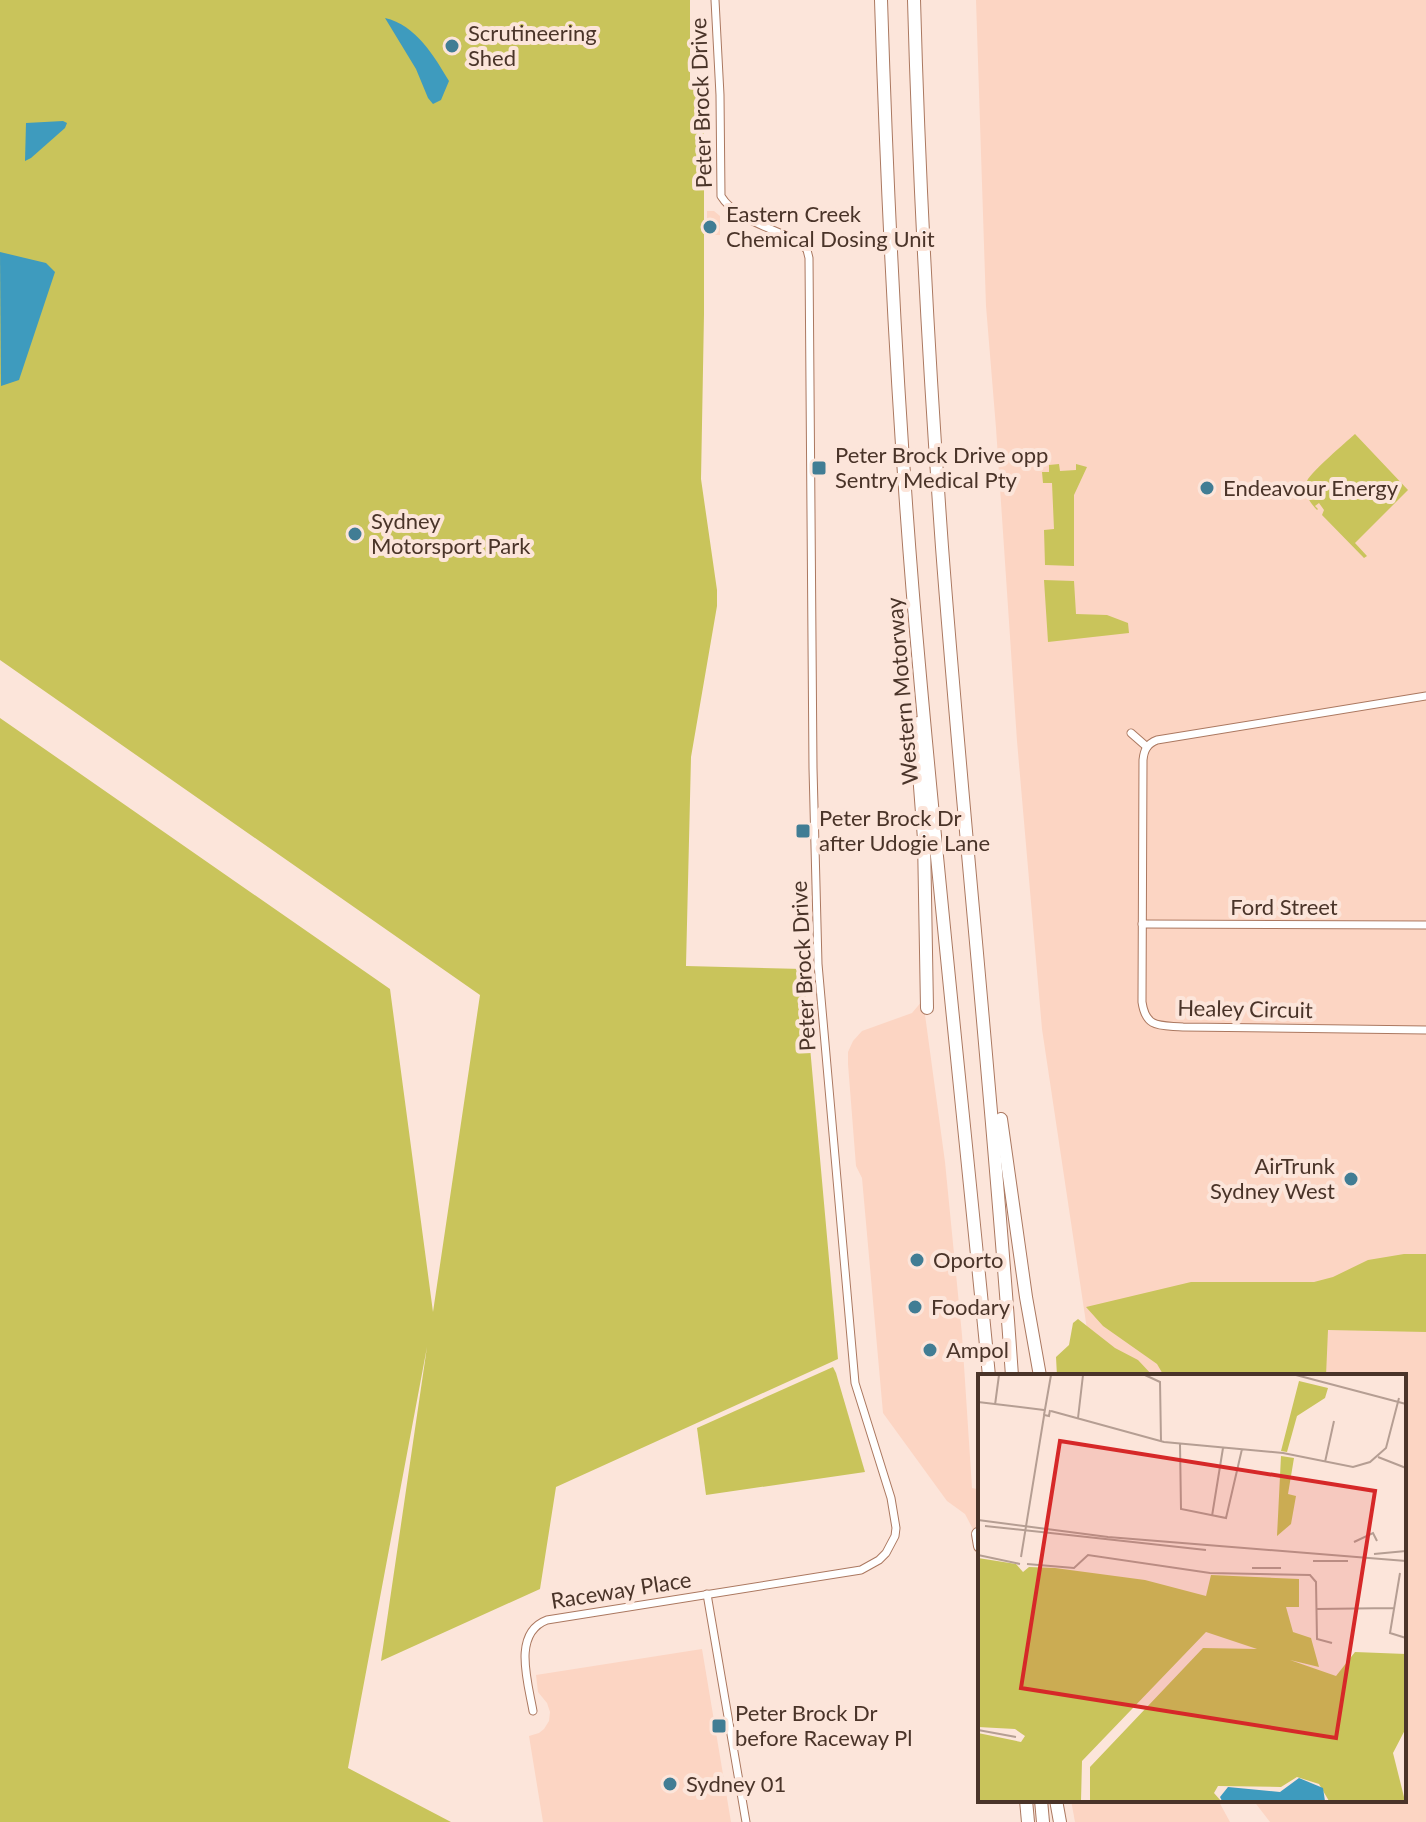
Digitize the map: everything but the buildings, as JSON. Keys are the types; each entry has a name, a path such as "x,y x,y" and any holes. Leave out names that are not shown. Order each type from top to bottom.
{"highway":[{"name":"Western Motorway","path":"881,0 894,303 919,664 989,1374"},
{"path":"914,0 922,218 936,456 1012,1374"},
{"path":"919,664 917,747 924,839 927,1008"},
{"path":"992,1108 1000,1114 1040,1374"},
{"path":"1026,1802 1028,1822"},
{"path":"1041,1802 1043,1822"},
{"path":"1056,1802 1060,1822"}],"street":[{"name":"Peter Brock Drive","path":"707,1594 861,1570 886,1553 896,1528 891,1498 855,1383 818,973 813,768 809,258 802,244 742,215 725,203 721,196 715,0"},
{"path":"1131,733 1147,747 1157,740 1426,696"},
{"name":"Healey Circuit","path":"1147,747 1143,760 1142,1002 1144,1015 1149,1021 1156,1025 1183,1027 1426,1030"},
{"name":"Ford Street","path":"1142,924 1426,925"},
{"name":"Raceway Place","path":"533,1711 525,1651 528,1637 538,1623 707,1594"},
{"path":"707,1594 746,1822"}],"shaded area":[{"path":"0,0 690,0 690,86 704,86 701,479 717,606 691,757 686,966 803,969 838,1359 556,1487 540,1589 381,1661 427,1347 348,1768 451,1822 0,1822 0,718 390,989 433,1312 480,995 0,660"},
{"path":"976,0 1426,0 1426,1822 1270,1822 1255,1802 1406,1802 1406,1374 1094,1374 1042,1029 1017,741 986,306"},
{"path":"707,211 714,211 720,216 720,235 707,235"},
{"path":"1355,434 1408,490 1355,543 1367,556 1364,558 1322,515 1324,510 1319,503 1315,506 1317,510 1314,507 1305,489 1315,471"},
{"path":"1059,464 1060,471 1076,470 1076,464 1087,467 1074,495 1074,566 1045,565 1044,530 1054,529 1052,483 1043,483 1042,472 1049,472 1049,465"},
{"path":"1044,580 1074,581 1076,614 1107,615 1128,623 1129,633 1048,642"},
{"path":"923,1000 945,1162 962,1335 972,1488 977,1489 978,1535 965,1514 947,1501 883,1413 862,1178 856,1166 848,1052 862,1031 912,1013"},
{"path":"1426,1254 1426,1332 1328,1330 1326,1374 1163,1374 1157,1364 1103,1326 1086,1307 1191,1282 1314,1282 1333,1277 1368,1260"},
{"path":"1078,1319 1115,1348 1138,1360 1151,1374 1057,1374 1056,1357 1069,1345 1073,1323"},
{"path":"833,1367 865,1472 706,1495 697,1428"},
{"path":"702,1649 731,1822 543,1822 529,1736 544,1729 550,1712 538,1692 536,1675"},
{"path":"1071,1802 1219,1802 1230,1822 1075,1822"}],"water":[{"path":"385,18 415,34 437,62 449,81 441,100 433,104 428,98 416,69"},
{"path":"26,123 67,123 65,128 25,161"},
{"path":"0,252 46,263 55,272 19,380 1,386"}],"place":[{"name":"Scrutineering Shed","path":"452,46"},
{"name":"Eastern Creek Chemical Dosing Unit","path":"710,227"},
{"name":"Peter Brock Drive opp Sentry Medical Pty","path":"819,468"},
{"name":"Endeavour Energy","path":"1207,488"},
{"name":"Sydney Motorsport Park","path":"355,534"},
{"name":"Peter Brock Dr after Udogie Lane","path":"803,831"},
{"name":"AirTrunk Sydney West","path":"1351,1179"},
{"name":"Oporto","path":"917,1260"},
{"name":"Foodary","path":"915,1307"},
{"name":"Ampol","path":"930,1350"},
{"name":"Peter Brock Dr before Raceway Pl","path":"719,1726"},
{"name":"Sydney 01","path":"670,1784"}]}
